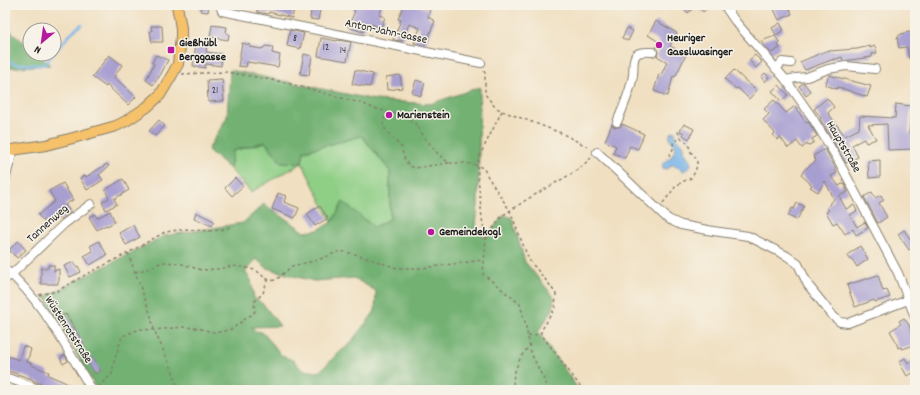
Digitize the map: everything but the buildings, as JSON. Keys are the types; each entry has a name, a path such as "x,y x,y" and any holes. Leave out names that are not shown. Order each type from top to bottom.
{"main road":[{"path":"9,151 46,145 116,126 151,104 160,95 178,64 181,28 177,5"}],"street":[{"name":"Anton-Jahn-Gasse","path":"220,5 222,11 481,63"},
{"name":"Hauptstraße","path":"724,5 735,21 786,80 812,117 837,158 898,273 915,317"},
{"path":"617,122 627,98 633,76 634,59 637,54 643,52 653,52"},
{"path":"776,68 782,62 791,62"},
{"path":"786,80 807,77 828,69 846,66 875,69"},
{"path":"5,180 9,151"},
{"path":"597,152 668,219 681,225 748,236 787,256 798,264 808,285 833,316 840,322 848,323 908,300"},
{"name":"Tannenweg","path":"8,277 64,224 90,204"},
{"name":"Wüstenrotstraße","path":"5,269 8,277 31,296 44,311 92,390"},
{"path":"5,377 40,390"}],"path":[{"path":"481,63 485,73 485,94 495,107 561,133 597,152 578,170 502,216 486,239"},
{"path":"172,75 226,72 283,82 364,104 389,112 415,123 438,154 449,163"},
{"path":"502,111 480,155 477,165 482,220 486,239 483,274 520,304 531,353 549,390"},
{"path":"389,112 383,121 383,126 402,148 407,163 412,167 415,168 449,163 465,163 477,165 484,169 510,210 529,260 556,294 555,308 541,331 541,334"},
{"path":"664,202 676,186 691,178 697,165 697,160 691,152 688,144 680,137 677,129"},
{"path":"669,156 674,147 673,143 680,137"},
{"path":"31,296 58,291 87,274 128,254 165,232 185,229 211,231 231,227"},
{"path":"96,390 112,374 122,336 140,329 154,330 183,327 197,328 213,332 232,329 252,315 255,311 254,302 262,293 267,281 276,280 292,266 318,260 340,251 355,254 397,268 423,268 483,260"},
{"path":"128,254 151,316 154,330 172,369 178,388 177,390"},
{"path":"135,272 147,269 162,262 179,263 201,270 233,266 257,271 264,277 271,280"},
{"path":"528,336 541,334"},
{"path":"541,334 583,390"},
{"path":"516,390 513,382 516,368 526,350 530,346"}],"green space":[{"path":"5,26 22,41 22,62 46,62 50,65 5,68"},
{"path":"230,70 375,100 430,104 480,87 478,206 476,226 485,238 504,215 512,218 525,262 554,297 553,309 538,332 579,390 97,390 45,297 164,236 243,223 264,204 305,232 318,230 332,222 343,202 374,227 390,219 390,171 362,136 304,151 302,163 281,162 265,142 233,151 230,169 208,150 227,117","holes":["256,259 267,268 314,281 354,278 376,291 375,311 350,344 319,372 302,370 294,361 281,355 262,332 255,331 252,327 280,326 264,305 254,298 251,280 245,272"]},
{"path":"362,136 390,171 390,219 374,227 332,222 302,163 251,192 230,169 233,151 265,142 281,162 302,162 304,151"}],"water":[{"path":"673,131 675,132 677,139 682,143 684,152 690,160 691,165 684,171 673,164 667,169 663,168 662,166 664,162 672,156 676,147 670,139 670,134"}],"waterway":[{"path":"62,44 72,32 82,24"},
{"path":"5,59 15,64 44,65 46,62"}],"place":[{"name":"Heuriger Gasslwasinger","path":"659,45"},
{"name":"Gießhübl Berggasse","path":"171,50"},
{"name":"Marienstein","path":"389,115"},
{"name":"Gemeindekogl","path":"431,232"}]}
